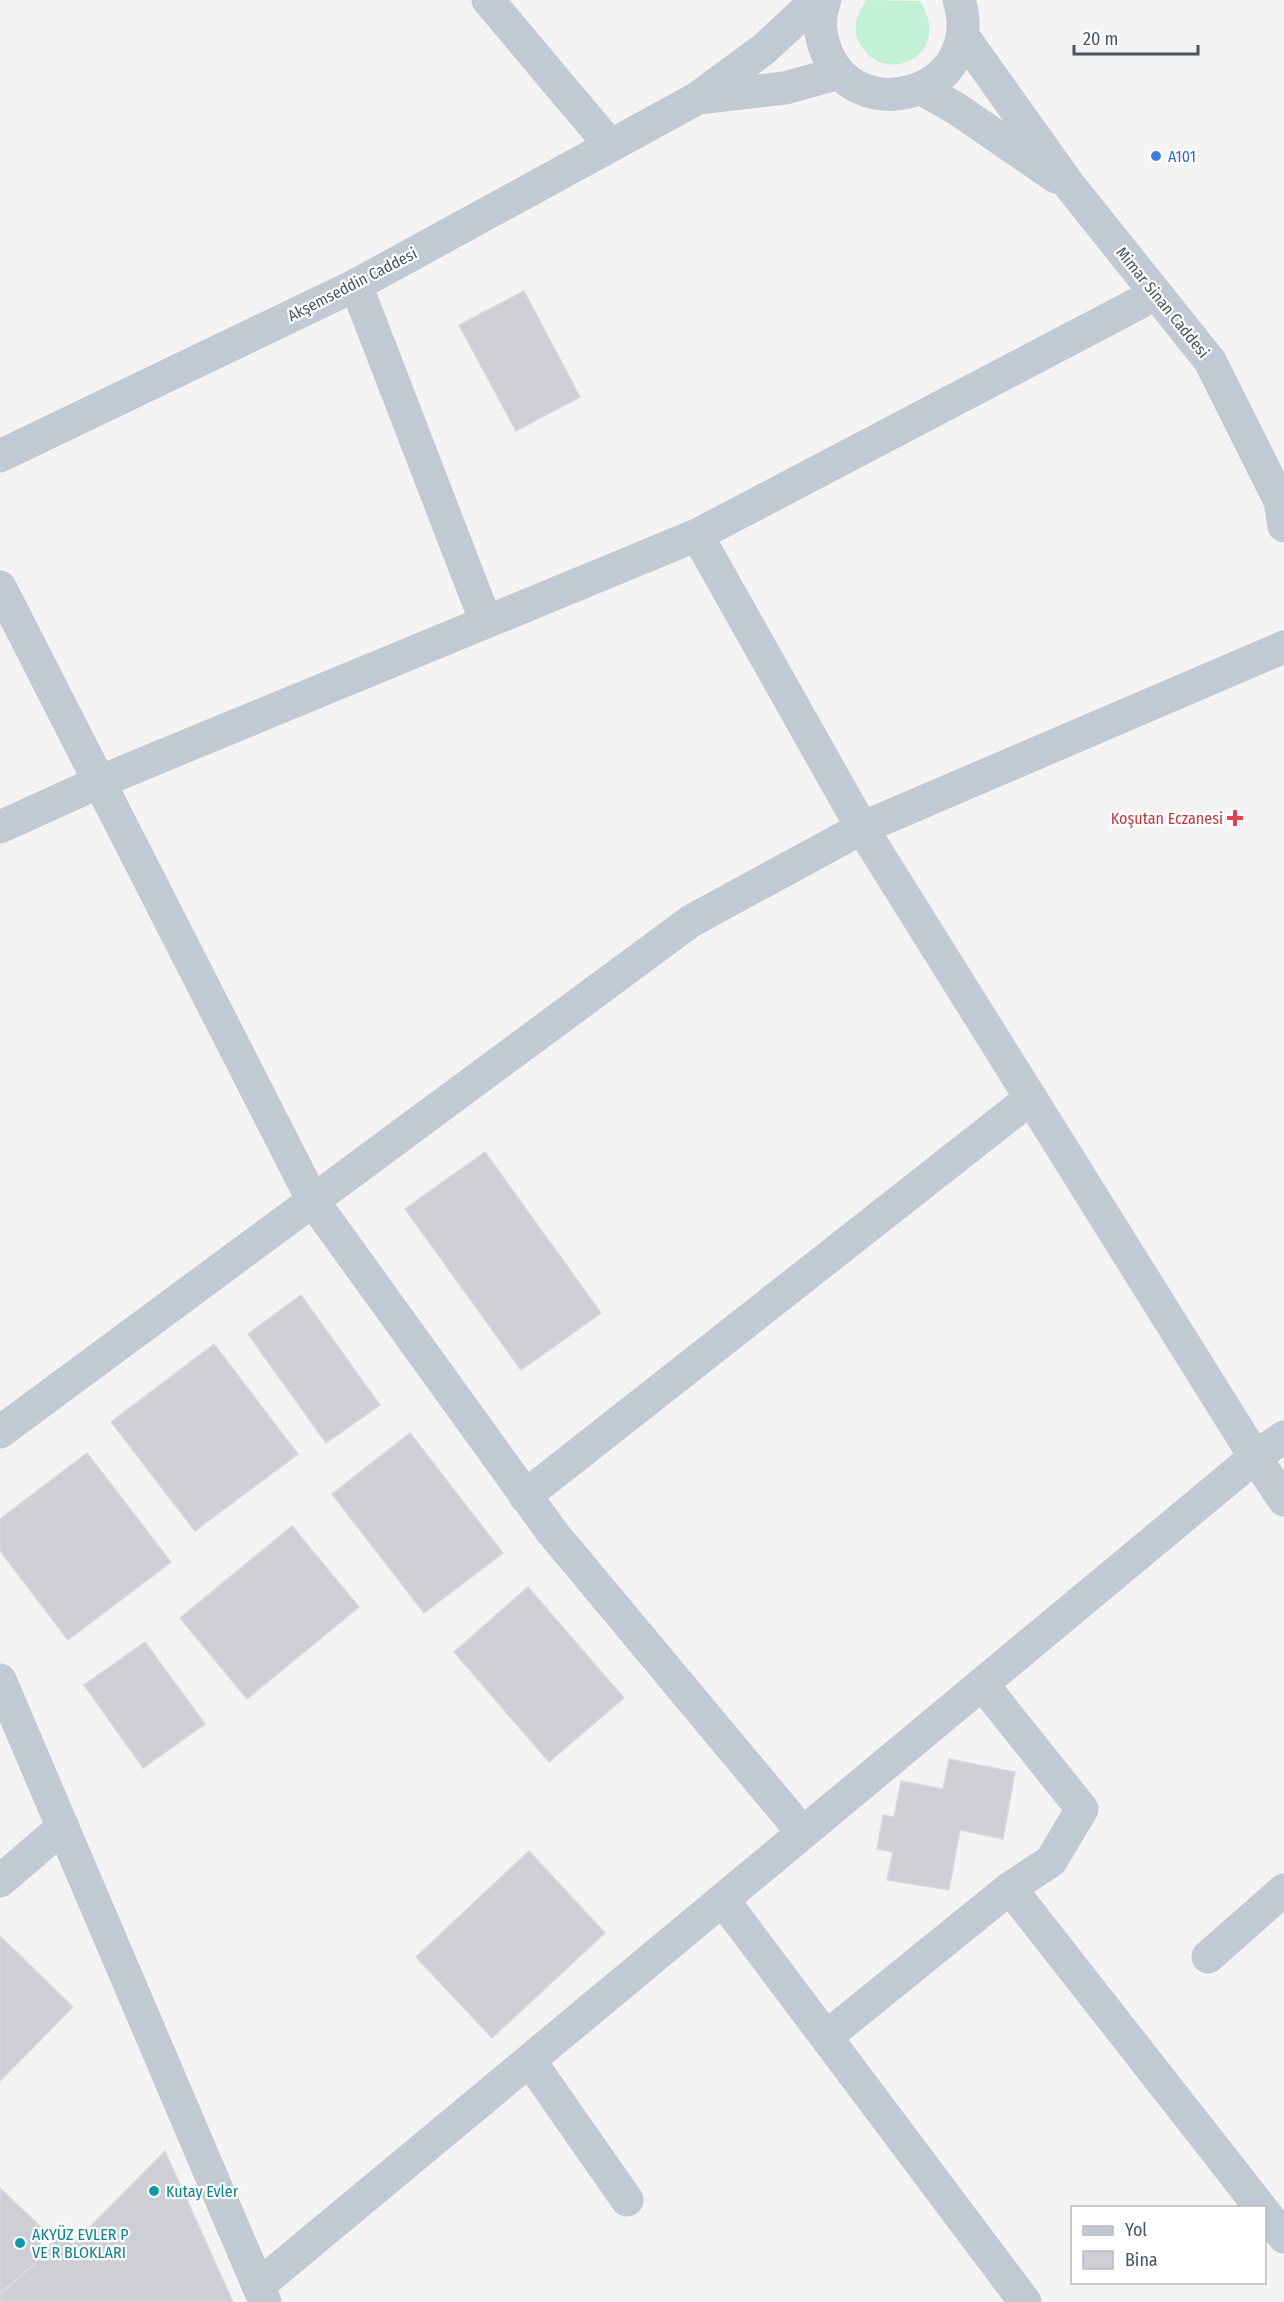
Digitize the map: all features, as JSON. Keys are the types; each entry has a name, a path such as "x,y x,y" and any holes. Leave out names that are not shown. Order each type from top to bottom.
{"street":[{"path":"488,0 609,144"},
{"path":"696,99 764,49 817,0"},
{"path":"825,0 821,12 820,33 827,55 839,73 857,86 879,94 901,95 922,89 942,76 956,58 963,36 964,14 959,0"},
{"path":"963,36 1070,186"},
{"path":"696,99 785,88 839,73"},
{"path":"922,89 957,109 1070,186"},
{"name":"Akşemseddin Caddesi","path":"0,456 356,285 609,144 696,99"},
{"name":"Mimar Sinan Caddesi","path":"1070,186 1210,361 1283,501"},
{"path":"356,285 486,622"},
{"path":"0,827 99,782 697,535 1156,294"},
{"path":"697,535 862,828 1284,1500"},
{"path":"0,587 313,1201 552,1532 803,1833"},
{"path":"0,1432 691,921 862,828 1284,647"},
{"path":"525,1496 1031,1098"},
{"path":"0,1680 262,2294 530,2061 1255,1457 1284,1437"},
{"path":"826,2037 1010,1888 1051,1860 1082,1809 983,1685"},
{"path":"0,1881 63,1827"},
{"path":"1010,1888 1259,2206"},
{"path":"1208,1957 1284,1890"},
{"path":"723,1900 1025,2302"},
{"path":"530,2061 627,2200"},
{"path":"1266,2214 1284,2237"}],"green space":[{"path":"866,0 920,1 928,20 929,36 923,49 914,58 901,64 887,64 873,59 862,47 857,35 856,24"}],"building":[{"path":"524,291 580,397 516,431 459,325"},
{"path":"485,1152 601,1313 521,1370 405,1209"},
{"path":"301,1295 380,1405 326,1443 248,1334"},
{"path":"214,1344 298,1454 195,1531 111,1422"},
{"path":"410,1433 503,1553 424,1613 332,1494"},
{"path":"87,1453 171,1562 68,1640 0,1551 0,1519"},
{"path":"292,1526 359,1607 247,1699 180,1618"},
{"path":"528,1587 624,1698 549,1762 454,1652"},
{"path":"145,1642 205,1724 143,1768 84,1685"},
{"path":"949,1759 1015,1772 1003,1839 960,1830 949,1890 887,1880 893,1852 877,1849 883,1815 894,1817 901,1781 943,1789"},
{"path":"529,1851 605,1933 492,2038 416,1957"},
{"path":"0,1936 73,2007 0,2081"},
{"name":"Kutay Evler","path":"165,2151 233,2302 0,2302 0,2295 40,2259 59,2232 73,2244"},
{"name":"AKYÜZ EVLER P VE R BLOKLARI","path":"0,2188 41,2227 40,2259 0,2293"}],"place":[{"name":"A101","path":"1156,156"},
{"name":"Koşutan Eczanesi","path":"1235,818"},
{"name":"Kutay Evler","path":"154,2191"},
{"name":"AKYÜZ EVLER P VE R BLOKLARI","path":"20,2243"}]}
